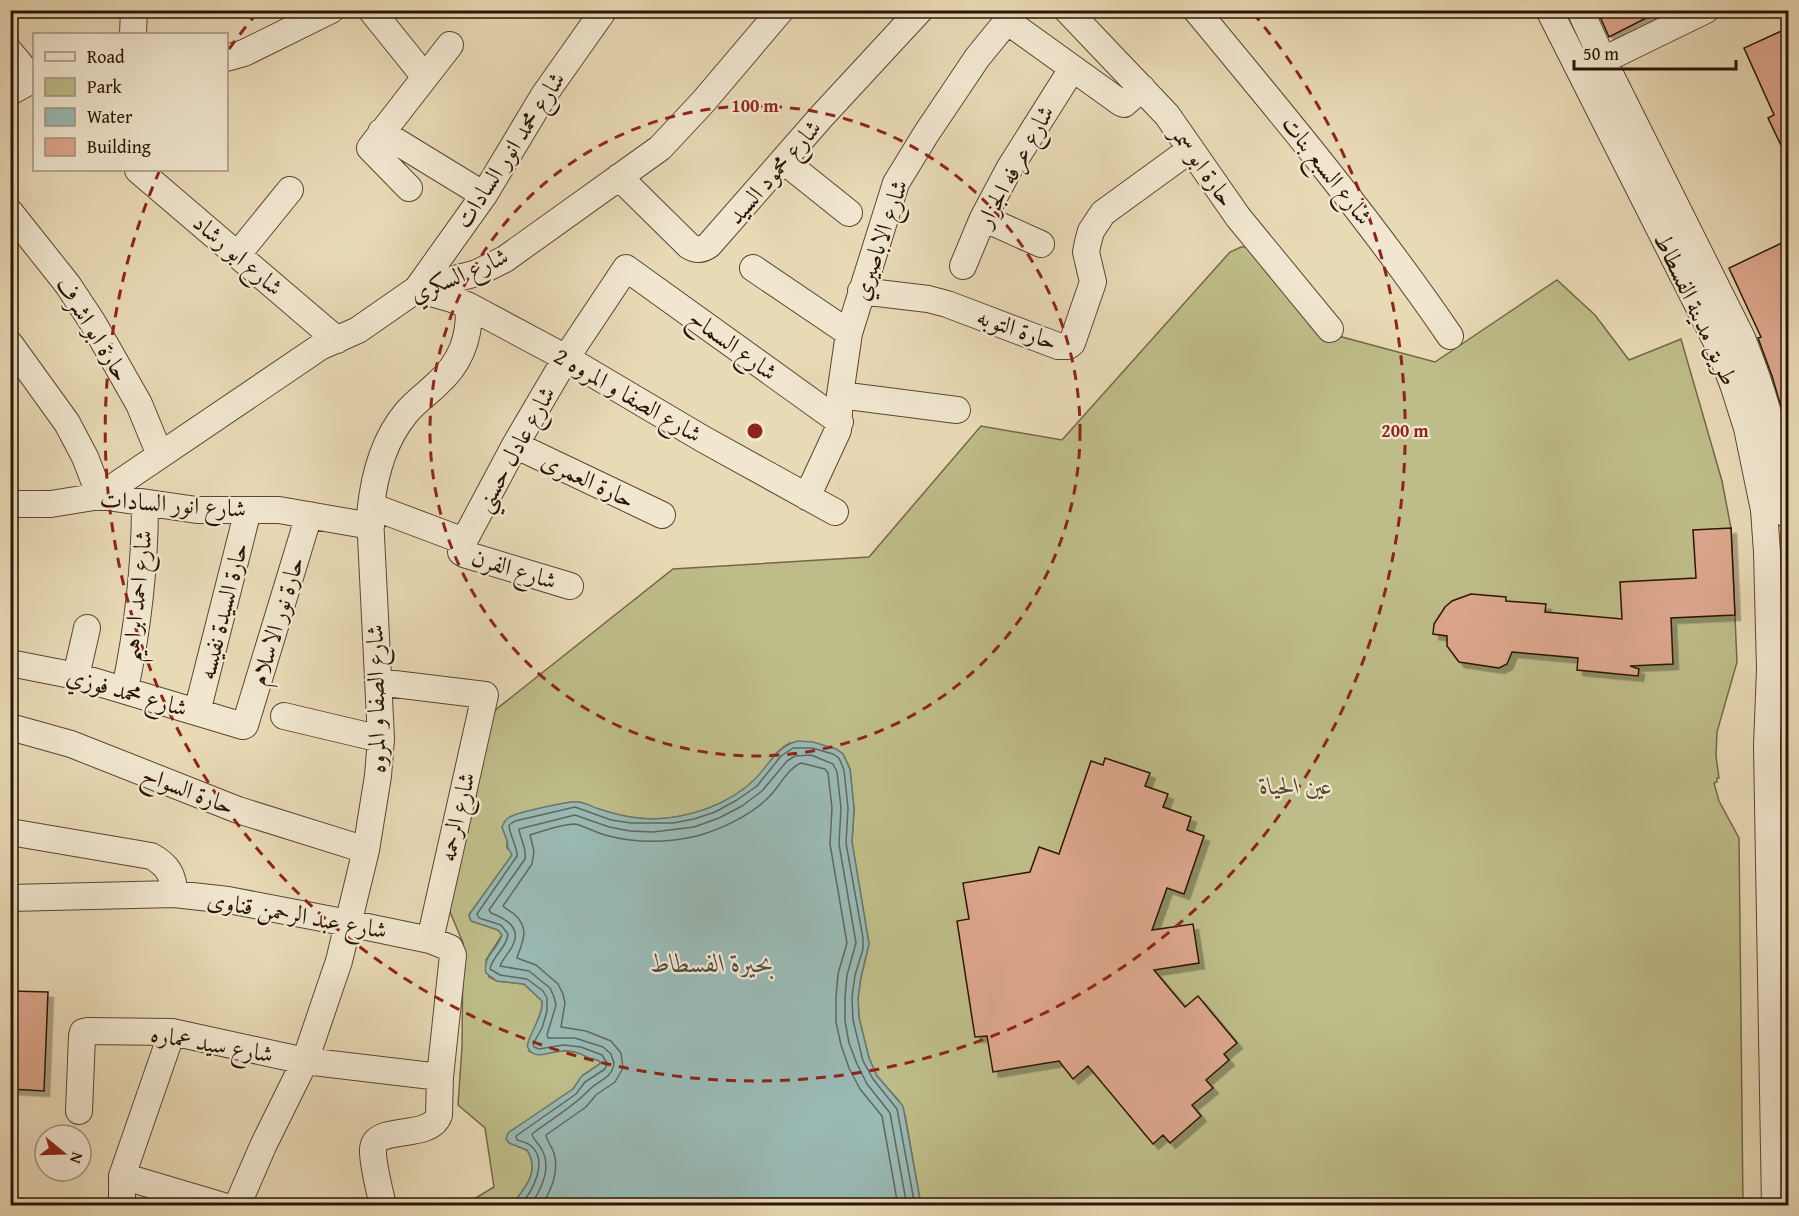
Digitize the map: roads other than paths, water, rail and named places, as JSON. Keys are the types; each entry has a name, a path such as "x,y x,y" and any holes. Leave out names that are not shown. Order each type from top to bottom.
{"street":[{"path":"133,33 134,10"},
{"path":"228,57 244,53 330,10"},
{"path":"371,10 425,77"},
{"name":"شارع محمد انور السادات","path":"417,290 484,195 544,95 604,10"},
{"name":"شارع السكري","path":"100,496 320,348 378,317 417,290 477,273 505,259 660,148 703,102 781,10"},
{"name":"شارع محمود السيد","path":"619,177 689,246 698,250 710,245 920,10"},
{"name":"حارة ابو سمر","path":"1067,10 1167,115 1238,217 1330,329"},
{"name":"شارع السبع بنات","path":"1196,10 1286,118 1386,245 1450,336"},
{"name":"طريق مدينة الفسطاط","path":"1549,10 1719,347 1746,428 1764,510 1770,669 1767,746 1775,1206"},
{"name":"طريق مدينة الفسطاط","path":"1580,10 1742,338 1757,376 1780,453 1788,515"},
{"path":"1579,72 1706,10"},
{"path":"1011,16 1072,69 1124,104 1142,88"},
{"name":"شارع الاباصيري","path":"807,497 838,430 840,395 849,333 896,183 977,58 1011,16"},
{"path":"410,188 371,151 371,145 450,45"},
{"path":"10,52 33,79"},
{"name":"شارع عرفه الجزار","path":"963,266 983,218 1010,169 1072,69"},
{"path":"10,92 33,80"},
{"path":"381,132 484,195"},
{"name":"حارة التوبه","path":"861,291 947,303 1058,346 1068,346 1072,343 1093,282 1086,252 1090,231 1103,213 1191,149"},
{"path":"784,161 849,213"},
{"name":"شارع ابو رشاد","path":"139,171 337,340"},
{"path":"238,254 290,190"},
{"name":"حارة ابو اشرف","path":"10,212 68,285 93,323 139,404 159,456"},
{"path":"983,218 1041,244"},
{"name":"شارع عادل حسني","path":"464,542 515,446 566,358 626,268"},
{"name":"شارع السماح","path":"626,268 840,422"},
{"path":"753,268 849,333"},
{"name":"شارع الصفا و المروه 2","path":"417,290 444,296 469,306 566,358 703,439 835,512"},
{"name":"شارع الصفا و المروه","path":"237,1206 262,1146 305,1061 339,961 366,850 378,776 381,739 371,516 377,473 392,434 406,413 450,372 460,358 470,324 469,306"},
{"path":"10,344 67,423 85,457 100,496"},
{"path":"840,395 957,410"},
{"name":"حارة العمرى","path":"515,446 662,515"},
{"name":"شارع انور السادات","path":"10,504 51,504 100,496 197,510 279,510 309,515 371,516"},
{"name":"شارع احمد ابراهيم","path":"125,689 139,616 146,503"},
{"name":"حارة السيدة نفيسه","path":"197,712 248,510"},
{"name":"حارة نور الاسلام","path":"243,726 309,515"},
{"name":"شارع الفرن","path":"371,516 464,542 461,552 464,554 570,586"},
{"path":"76,676 87,628"},
{"name":"شارع محمد فوزي","path":"10,663 76,676 125,689 243,726"},
{"name":"شارع الرحمه","path":"378,682 485,695 430,940"},
{"path":"284,716 381,739"},
{"name":"حارة السواح","path":"10,727 71,744 238,810 366,850"},
{"path":"10,832 151,856 162,862 170,871 174,882 174,894"},
{"name":"شارع عبد الرحمن قناوى","path":"10,898 174,894 228,900 348,922 430,940 450,948 453,950 440,1077"},
{"name":"شارع سيد عماره","path":"79,1111 83,1032 172,1032 305,1061 440,1077"},
{"path":"122,1206 122,1176 172,1032"},
{"path":"383,1206 373,1155 374,1144 380,1137 433,1126 439,1115 440,1077"},
{"path":"122,1176 223,1206"}],"water":[{"name":"بحيرة الفسطاط","path":"798,741 813,742 836,749 843,754 850,769 854,809 852,842 869,944 858,998 859,1018 869,1058 877,1076 903,1106 921,1205 512,1205 529,1180 532,1166 527,1150 509,1143 506,1139 508,1133 573,1089 581,1077 601,1063 573,1051 539,1055 531,1052 528,1048 529,1040 540,1014 542,1001 524,984 497,981 486,973 486,962 502,935 498,930 471,921 469,915 512,855 502,827 505,821 523,812 572,802 640,818 667,818 694,813 721,803 745,788 784,747"}],"park label":[{"name":"عين الحياة","path":"1296,786"}]}
